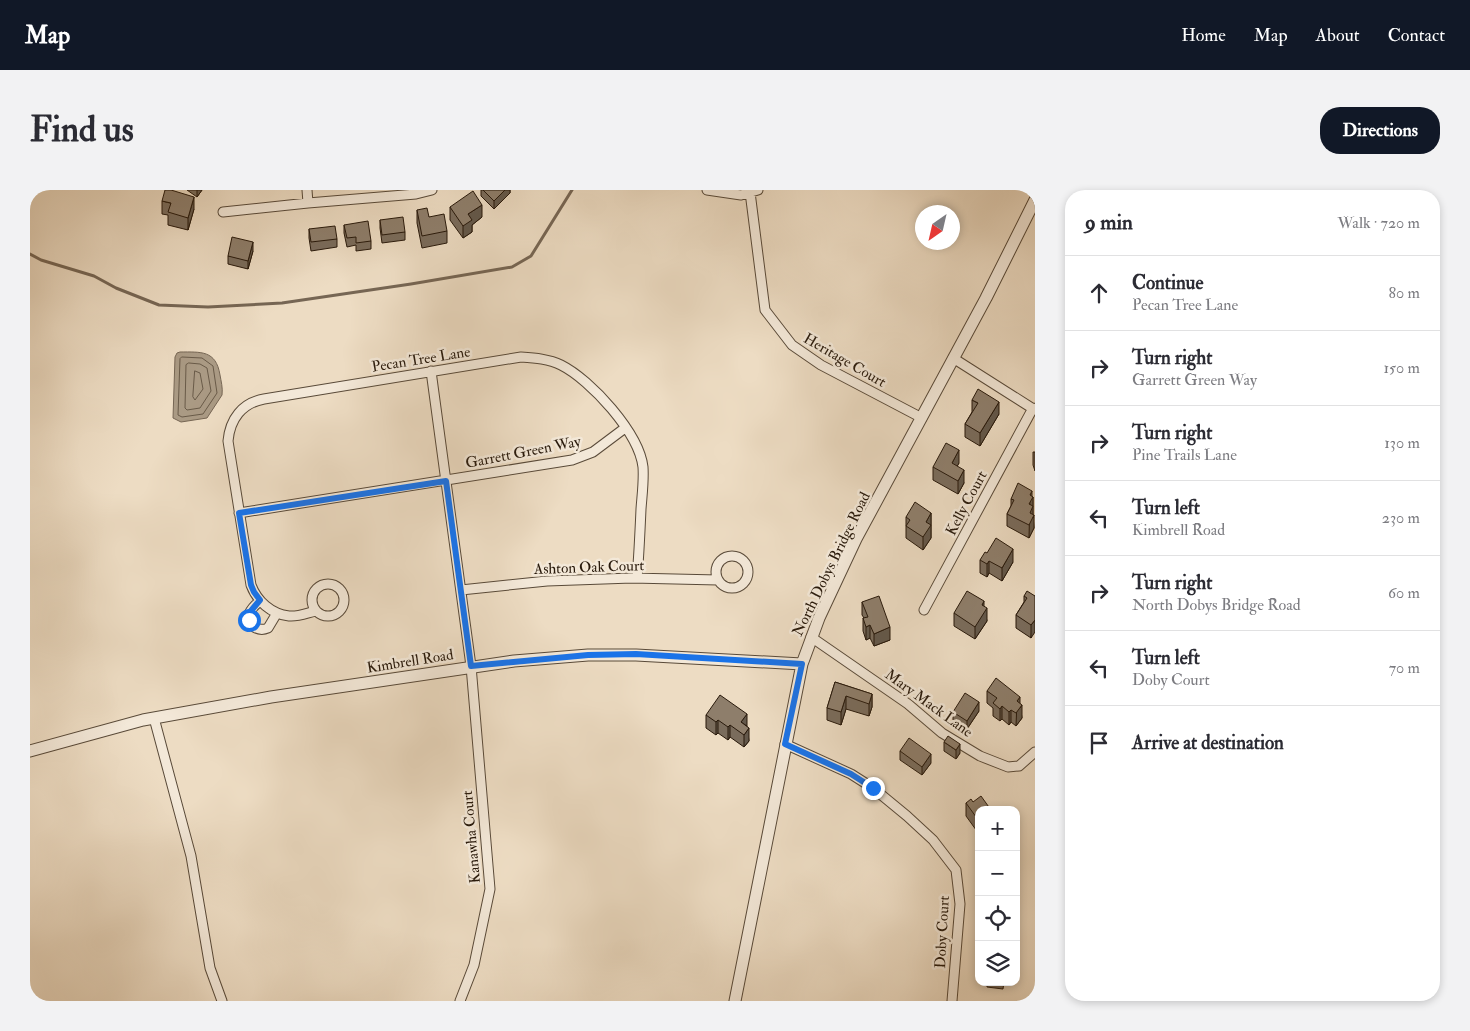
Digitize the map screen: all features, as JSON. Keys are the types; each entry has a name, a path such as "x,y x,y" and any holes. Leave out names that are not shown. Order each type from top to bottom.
{"street":[{"path":"307,190 308,202"},
{"path":"223,212 308,202 416,194 432,190"},
{"name":"Heritage Court","path":"707,190 741,195 754,191 764,310 792,345 821,365 922,418"},
{"name":"North Dobys Bridge Road","path":"735,1001 761,876 785,744 802,664 811,637 856,539 986,298 1035,200"},
{"name":"Pecan Tree Lane","path":"277,613 260,600 251,585 239,513 228,441 231,424 244,407 264,399 520,357 549,360 586,382 610,407 634,441 643,467 637,578"},
{"name":"Kelly Court","path":"924,610 1034,409 953,358"},
{"name":"Kanawha Court","path":"432,371 471,666 490,889 474,965 460,1001"},
{"name":"Garrett Green Way","path":"239,513 446,481 583,457 625,428"},
{"name":"Ashton Oak Court","path":"461,590 547,581 637,578 718,580"},
{"path":"260,600 249,616 249,620 256,629 264,630 271,625 277,613 298,616 316,611"},
{"name":"Mary Mack Lane","path":"811,637 908,704 942,733 980,756 1008,767 1019,766 1035,752"},
{"name":"Kimbrell Road","path":"30,751 154,718 271,697 471,666 588,655 636,654 802,664"},
{"path":"154,718 191,856 210,968 222,1001"},
{"name":"Doby Court","path":"785,744 851,774 873,788 933,840 956,870 960,904 952,1001"}],"water":[{"path":"180,352 206,354 215,361 218,367 222,395 207,418 181,422 173,418 175,357"}],"building":[{"path":"165,190 194,197 188,218 168,212 171,203 162,201"},
{"path":"483,190 505,190 494,201"},
{"path":"473,191 482,205 468,214 472,220 463,226 450,207"},
{"path":"427,208 429,217 444,214 447,231 422,236 417,210"},
{"path":"403,217 405,232 382,235 380,220"},
{"path":"368,221 371,241 356,243 356,237 347,238 344,225"},
{"path":"335,226 337,239 311,242 309,229"},
{"path":"232,237 253,242 248,261 228,256"},
{"path":"978,389 999,402 980,433 965,424 978,403 972,400"},
{"path":"946,443 959,450 952,463 964,470 958,481 933,467"},
{"path":"1018,483 1032,491 1030,495 1033,497 1029,504 1033,506 1030,513 1034,515 1029,525 1007,514 1014,500 1011,499"},
{"path":"915,502 931,513 926,522 931,525 923,537 906,526 910,520 906,517"},
{"path":"996,538 1013,549 1002,568 989,561 987,564 980,560 985,552 987,553"},
{"path":"967,591 984,601 982,605 987,608 975,627 954,613"},
{"path":"1027,591 1035,596 1035,620 1031,625 1016,615 1027,598 1024,596"},
{"path":"879,596 890,627 874,634 870,625 866,627 863,618 868,617 862,602"},
{"path":"996,678 1020,697 1017,701 1022,705 1016,713 1011,710 1009,712 1002,706 1000,709 993,703 997,698 987,691"},
{"path":"835,682 872,694 869,704 846,696 841,712 827,708"},
{"path":"965,693 979,702 967,721 953,712"},
{"path":"720,695 747,714 741,722 749,728 744,735 730,725 728,727 718,720 716,722 706,715"},
{"path":"948,736 960,744 956,750 944,742"},
{"path":"909,738 931,754 922,767 900,751"},
{"path":"981,796 988,806 975,806 975,815 966,803 971,799 973,802"}],"waterway":[{"path":"30,254 41,260 94,276 116,288 159,305 208,307 282,303 512,267 531,256 572,190"}],"route":[{"path":"249,620 250,612 260,600 251,585 239,513 446,481 471,666 588,655 636,654 802,664 785,744 851,774 873,788"}]}
